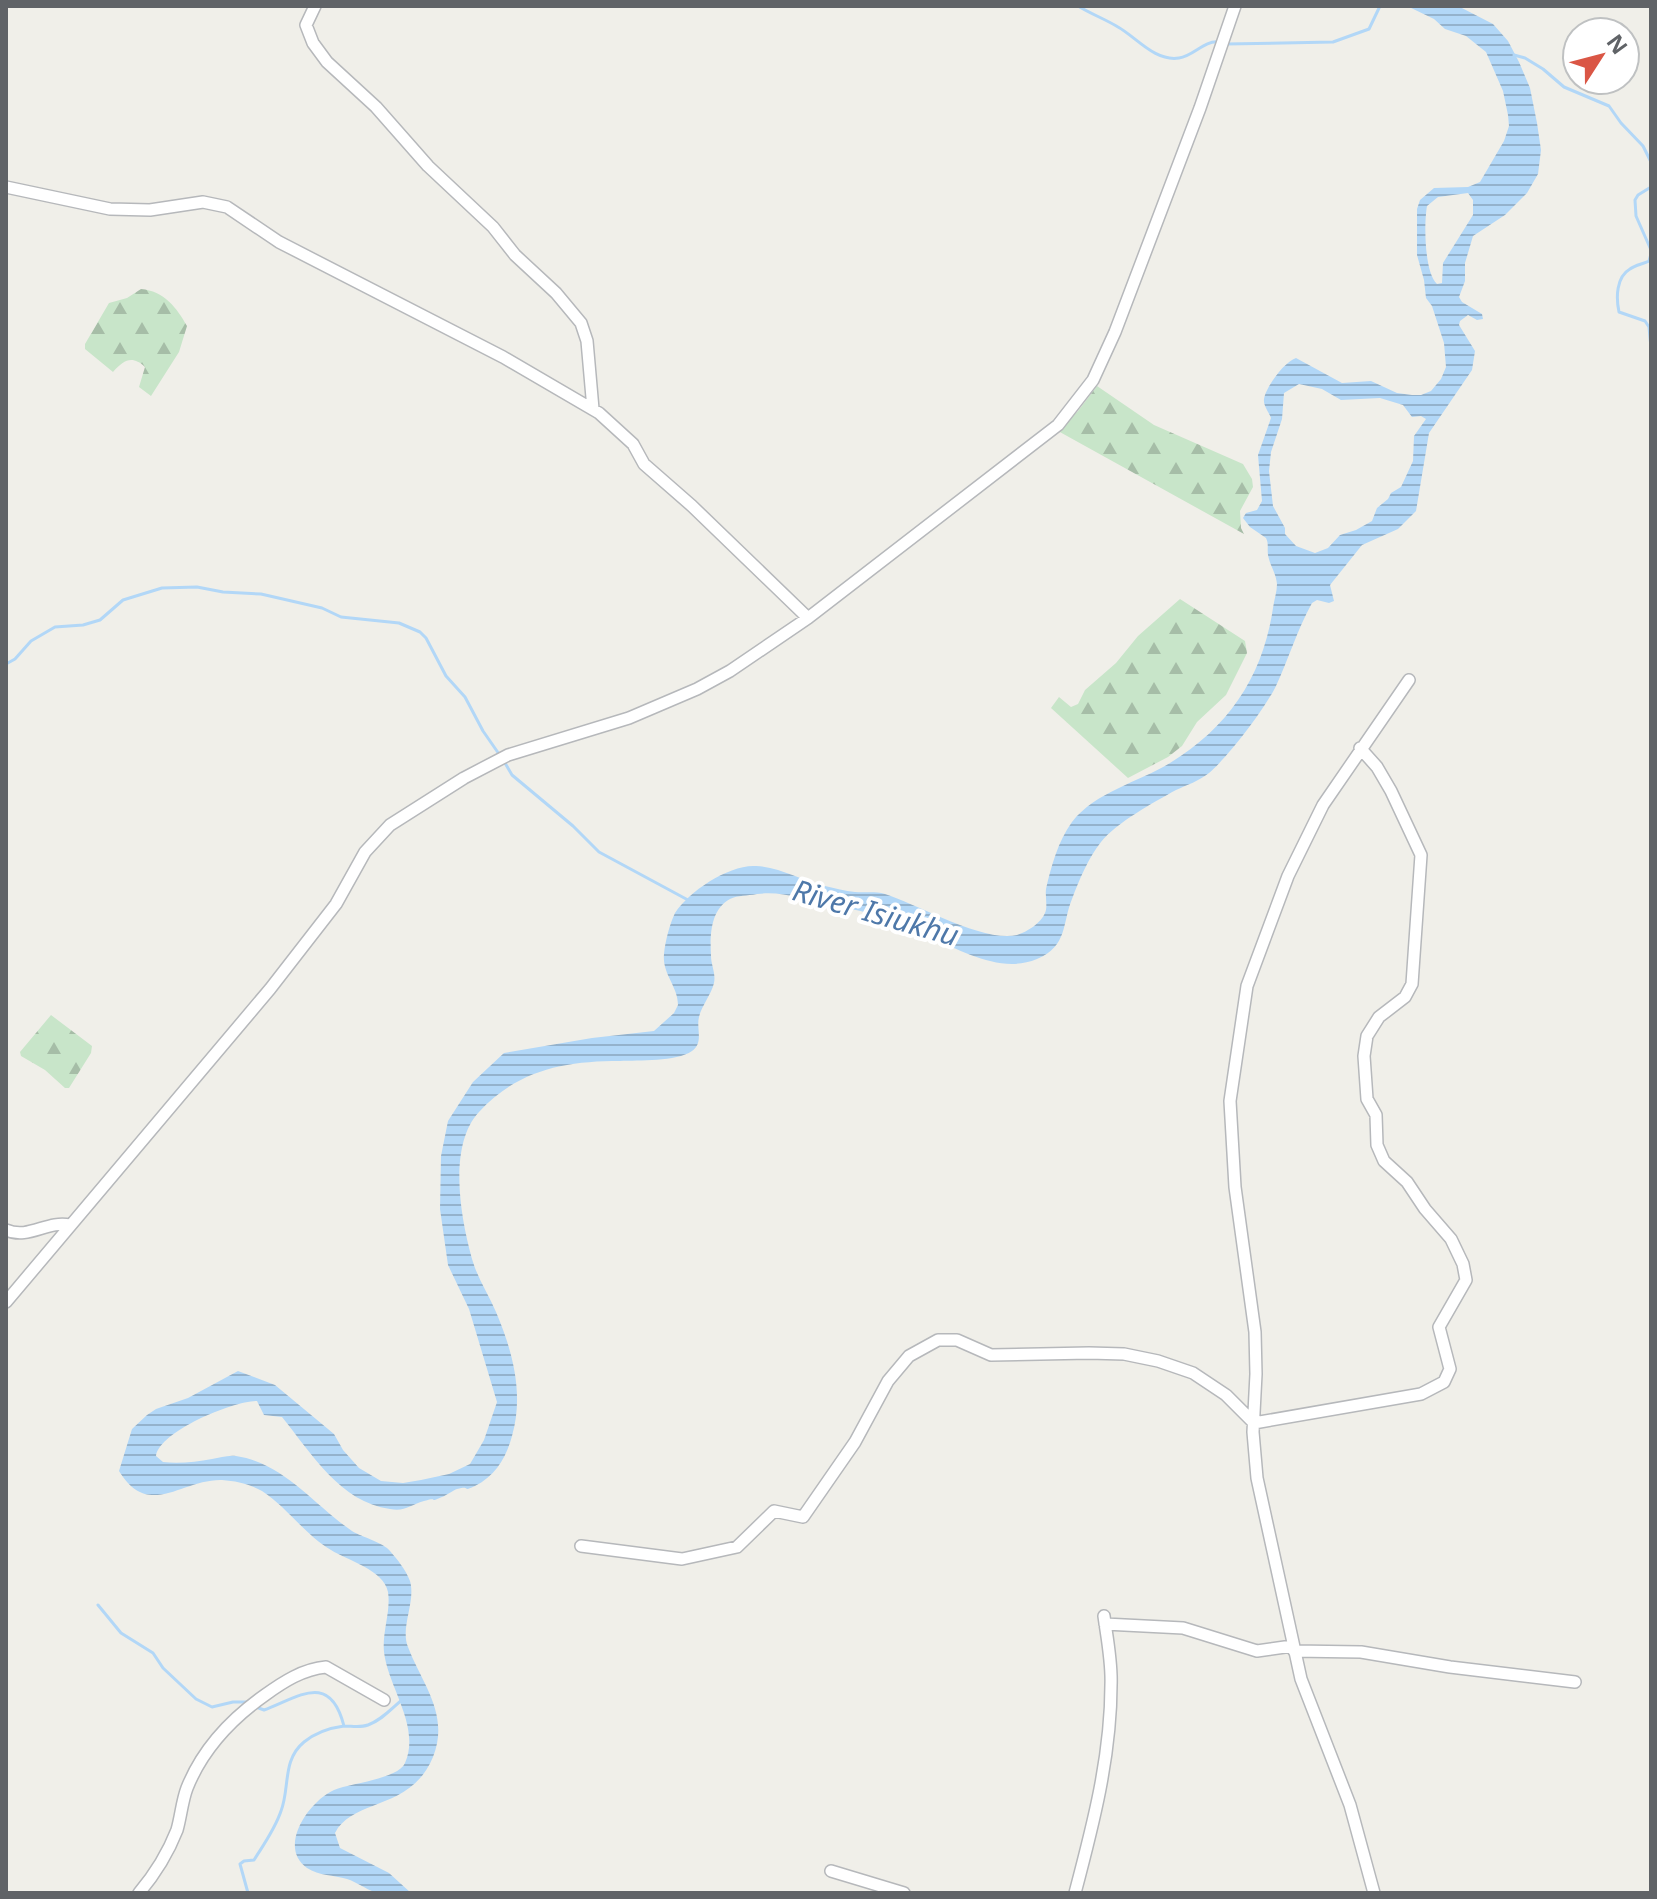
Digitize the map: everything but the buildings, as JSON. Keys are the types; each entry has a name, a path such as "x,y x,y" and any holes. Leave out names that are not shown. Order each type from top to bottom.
{"street":[{"path":"315,6 306,25 313,43 327,62 376,107 428,166 493,227 515,255 556,293 581,323 587,341 593,409"},
{"path":"6,1302 270,989 336,904 365,852 390,825 464,778 508,755 613,724 697,689 752,658 1042,439 1067,414 1093,380 1115,332 1235,6"},
{"path":"6,187 110,209 150,210 203,202 227,207 279,242 476,343 593,409 633,444 644,464 808,618"},
{"path":"1374,1893 1350,1805 1301,1679 1257,1478 1255,1332 1235,1187 1230,1101 1247,986 1288,876 1323,805 1409,680"},
{"path":"1254,1423 1408,1397 1437,1388 1450,1369 1439,1327 1466,1280 1463,1264 1451,1239 1407,1182 1384,1161 1377,1145 1376,1115 1367,1099 1364,1056 1367,1036 1379,1017 1405,997 1412,984 1422,863 1412,830 1391,791 1377,767 1360,748"},
{"path":"6,1230 20,1234 55,1224 70,1225"},
{"path":"581,1546 682,1559 737,1547 774,1511 803,1517 855,1442 888,1381 909,1356 938,1340 957,1340 991,1355 1124,1354 1158,1361 1193,1373 1236,1403 1254,1423"},
{"path":"1075,1893 1093,1824 1111,1714 1105,1620 1183,1628 1257,1651 1361,1652 1450,1667 1575,1682"},
{"path":"139,1893 171,1844 198,1765 212,1744 245,1709 302,1672 326,1667 384,1700"},
{"path":"831,1871 904,1893"}],"green space":[{"path":"141,289 156,293 169,302 187,326 179,352 151,396 139,387 145,367 140,363 128,360 113,372 85,349 109,303 127,298"},
{"path":"1097,386 1154,425 1243,464 1253,487 1240,511 1244,534 1058,431"},
{"path":"1180,599 1245,641 1247,653 1226,695 1197,722 1182,746 1128,778 1051,708 1059,697 1071,707 1078,704 1085,690"},
{"path":"51,1015 92,1046 91,1053 69,1088 21,1056 20,1052"}],"water":[{"name":"River Isiukhu","path":"1407,6 1458,6 1493,24 1508,41 1530,88 1541,150 1538,174 1527,193 1505,215 1473,236 1459,297 1482,314 1483,319 1477,320 1468,315 1460,321 1459,325 1475,351 1472,370 1429,433 1416,511 1398,529 1362,545 1330,585 1334,601 1317,600 1312,603 1276,686 1255,720 1226,756 1205,776 1126,820 1101,842 1081,877 1059,941 1047,954 1037,959 1010,964 983,959 864,912 793,896 766,893 736,897 723,904 713,924 711,959 714,983 700,1013 696,1048 685,1055 667,1059 599,1061 543,1071 510,1086 479,1112 463,1144 461,1205 473,1262 507,1342 517,1389 515,1420 507,1452 482,1482 404,1509 372,1505 342,1487 316,1461 282,1417 264,1415 257,1401 232,1406 199,1419 161,1446 156,1456 163,1462 233,1456 269,1467 298,1486 352,1531 387,1548 410,1581 406,1639 436,1713 438,1727 433,1757 411,1787 355,1814 343,1822 335,1833 340,1848 389,1873 411,1893 375,1892 347,1879 307,1868 295,1848 296,1837 300,1825 315,1804 334,1790 393,1773 405,1763 409,1749 406,1721 384,1652 389,1599 385,1584 364,1566 321,1544 271,1497 252,1486 222,1480 207,1481 166,1494 142,1493 130,1485 119,1471 132,1429 156,1409 188,1398 238,1371 275,1385 334,1434 359,1468 381,1481 403,1483 421,1480 449,1474 470,1464 484,1440 497,1402 469,1309 448,1265 440,1209 441,1156 448,1121 473,1082 504,1053 654,1031 674,1013 678,1005 664,961 675,913 700,888 734,869 765,867 851,892 885,894 969,928 1003,936 1017,935 1043,917 1053,863 1072,822 1093,803 1158,770 1191,749 1226,716 1252,677 1268,633 1277,584 1266,538 1243,518 1246,513 1257,510 1262,501 1258,455 1271,418 1264,399 1276,376 1296,358 1342,383 1371,381 1397,393 1421,395 1431,391 1441,379 1446,367 1444,343 1432,306 1426,298 1417,255 1417,209 1420,200 1434,188 1468,187 1480,182 1504,141 1509,126 1503,91 1486,52 1466,36 1445,29 1434,19","holes":["1468,193 1473,200 1473,215 1443,263 1442,283 1437,284 1427,259 1427,206 1438,197","1299,384 1322,389 1341,400 1380,398 1403,405 1412,417 1426,419 1414,436 1413,461 1401,487 1377,508 1372,521 1340,535 1328,548 1315,553 1296,546 1285,534 1273,506 1269,471 1271,452 1282,419 1284,393"]}],"waterway":[{"path":"1078,6 1118,27 1162,56 1184,57 1209,43 1219,42"},
{"path":"1226,44 1333,42 1369,29 1380,6"},
{"path":"1514,55 1543,69 1564,87 1609,106 1643,146 1651,162"},
{"path":"1651,187 1635,200 1636,216 1651,250"},
{"path":"1651,254 1649,261 1625,273 1617,294 1619,312 1645,321 1649,327 1651,348"},
{"path":"6,664 15,659 31,641 55,627 100,620 123,600 162,588 197,587 261,594 322,608 341,617 399,623 420,632 446,676 465,697 499,754"},
{"path":"505,763 512,775 599,852 688,900"},
{"path":"98,1605 121,1633 153,1653 163,1668 196,1699 212,1707 249,1702"},
{"path":"256,1707 264,1710 301,1695 322,1693 331,1698 344,1726"},
{"path":"248,1893 240,1864 254,1860 276,1824 284,1802 289,1766 297,1749 308,1739 328,1730 373,1723 403,1699"}]}
